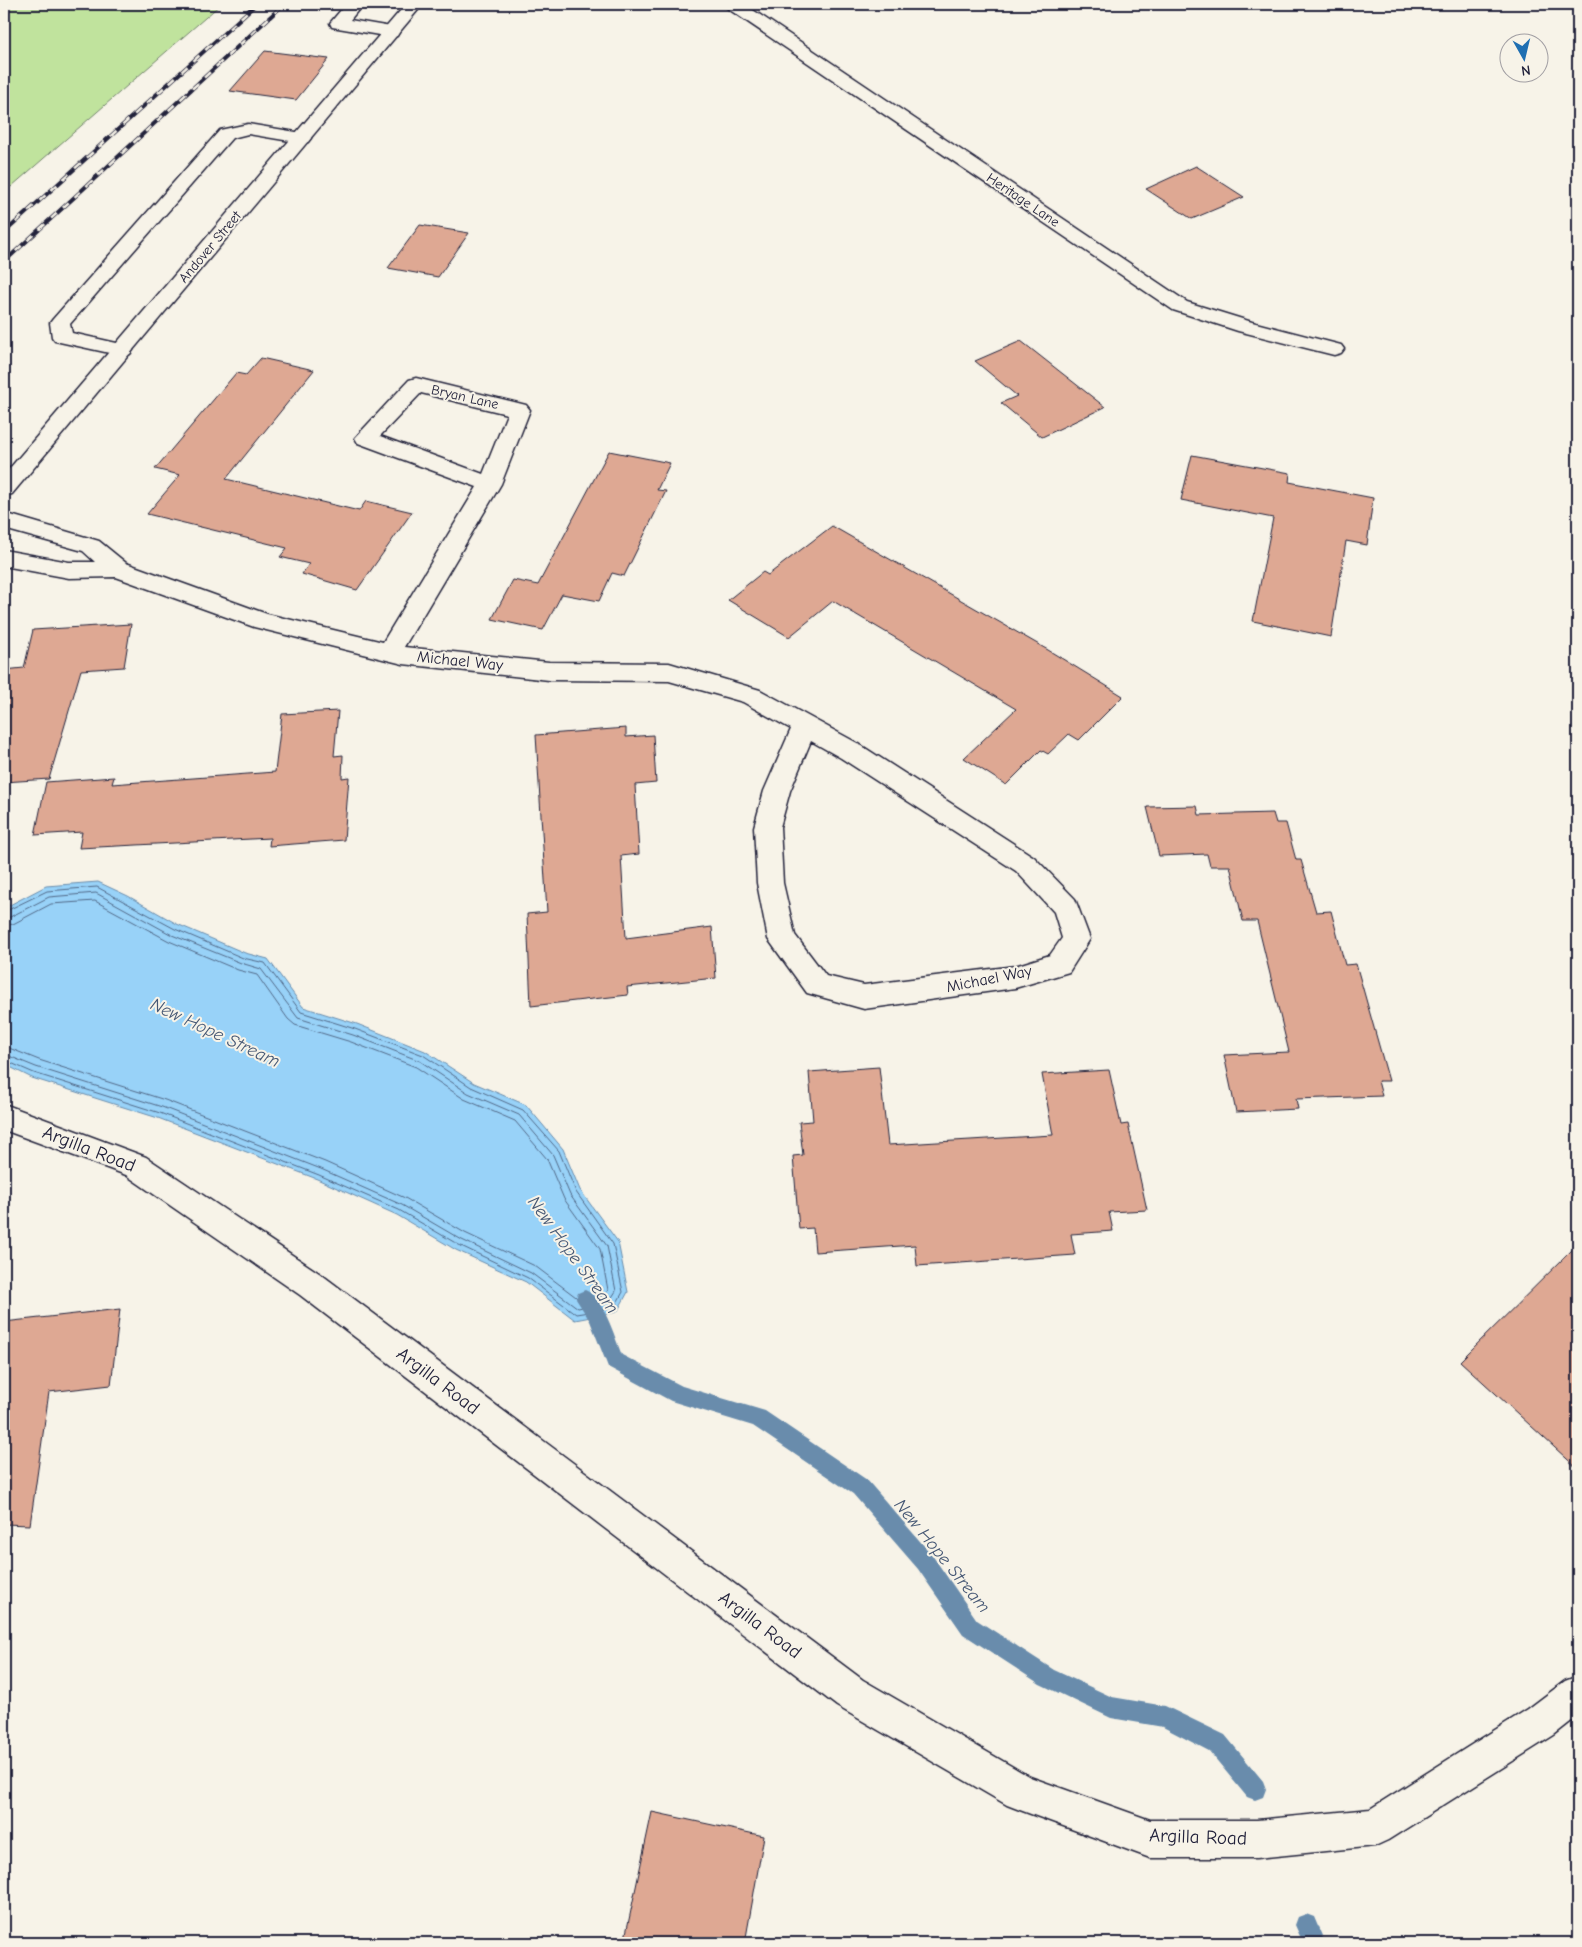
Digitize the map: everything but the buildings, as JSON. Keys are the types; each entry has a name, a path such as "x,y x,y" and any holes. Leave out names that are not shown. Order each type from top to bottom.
{"street":[{"path":"356,4 338,23 391,32"},
{"name":"Andover Street","path":"4,489 415,4"},
{"name":"Heritage Lane","path":"734,4 1180,306 1245,327 1334,349"},
{"path":"122,350 62,337 60,323 226,134 248,130 302,138"},
{"name":"Bryan Lane","path":"389,652 490,484 519,410 416,386 366,438 490,484"},
{"name":"Michael Way","path":"4,521 91,546 118,569 262,621 389,652 549,671 669,672 751,696 805,725 850,751 1024,864 1066,907 1076,940 1059,964 1015,977 864,998 817,986 782,939 769,874 767,828 777,791 805,725"},
{"name":"Michael Way","path":"4,558 69,570 118,569"},
{"name":"Argilla Road","path":"4,1117 136,1166 311,1285 850,1693 1020,1792 1150,1840 1257,1839 1375,1827 1541,1722 1575,1704"}],"green space":[{"path":"4,4 221,4 4,193"}],"water":[{"path":"98,882 128,896 177,924 245,953 268,959 303,1007 357,1024 425,1051 474,1083 526,1105 563,1149 580,1190 618,1242 628,1292 617,1312 575,1320 526,1282 456,1250 397,1215 317,1179 158,1118 32,1078 4,1064 4,908 46,886"}],"waterway":[{"name":"New Hope Stream","path":"585,1299 597,1316 615,1361 678,1394 758,1418 860,1487 925,1562 970,1627 1047,1677 1111,1707 1165,1717 1217,1743 1255,1789"},
{"name":"New Hope Stream","path":"1306,1925 1314,1943"}],"railway":[{"path":"4,233 256,4"},
{"path":"4,262 284,4"}]}
